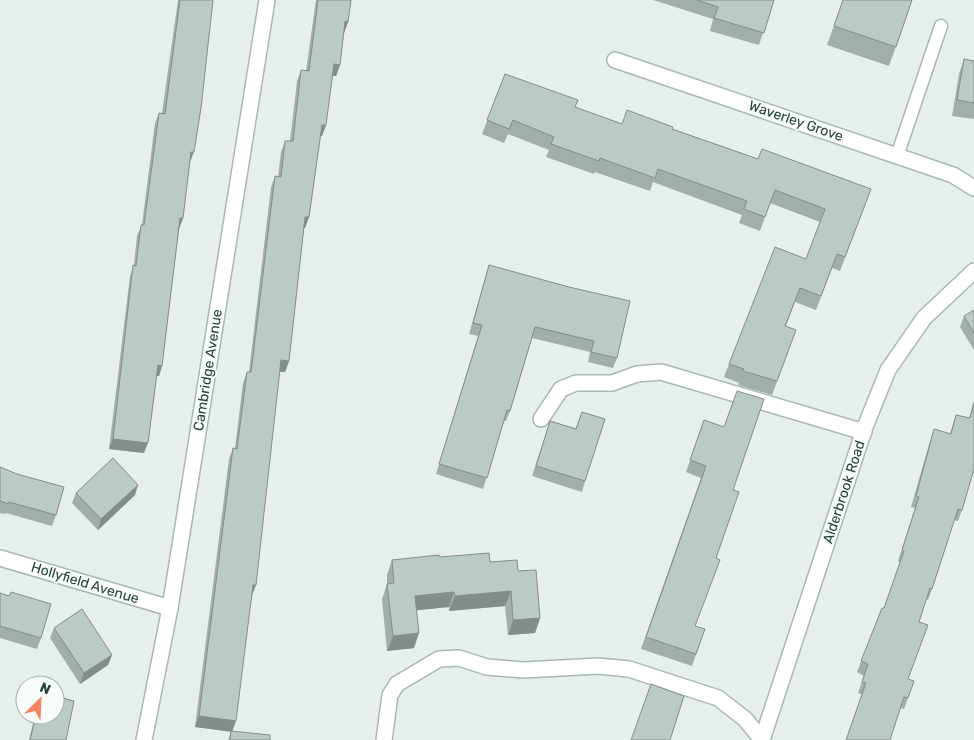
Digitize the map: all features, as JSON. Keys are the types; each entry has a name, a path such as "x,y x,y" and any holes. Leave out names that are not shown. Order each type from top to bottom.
{"street":[{"name":"Cambridge Avenue","path":"144,740 170,608 267,0"},
{"name":"Waverley Grove","path":"615,60 953,175 974,188"},
{"name":"Alderbrook Road","path":"762,740 864,432 888,370 924,318 974,271"},
{"path":"541,419 561,389 576,383 612,384 637,374 661,372 864,432"},
{"name":"Hollyfield Avenue","path":"0,558 170,608"},
{"path":"384,740 390,695 397,684 439,660 459,658 488,667 524,670 598,666 629,669 718,698 746,719 762,740"}],"lane":[{"path":"898,156 941,26"}],"building":[{"path":"180,0 213,0 201,108 194,152 191,152 183,218 180,218 162,366 158,365 148,443 113,439 133,265 136,266 141,225 144,225 159,113 165,114"},
{"path":"318,0 351,0 348,22 345,21 340,65 334,64 326,125 322,125 309,217 305,217 289,361 281,360 256,585 253,585 236,721 199,716 233,448 237,449 247,372 251,372 275,176 281,177 285,141 293,141 301,70 309,71"},
{"path":"697,0 774,0 764,33 714,18 718,7"},
{"path":"843,0 912,0 896,47 834,26"},
{"path":"964,59 974,61 974,103 957,100"},
{"path":"505,74 578,100 575,107 622,124 627,110 673,127 672,129 758,159 762,149 871,189 845,257 837,254 821,296 800,288 785,326 796,330 777,381 743,371 744,369 729,364 775,247 806,259 825,209 775,190 765,217 744,209 747,201 658,169 655,178 600,158 599,161 551,144 554,137 513,120 509,129 487,120"},
{"path":"489,265 569,287 630,301 617,358 591,352 594,341 535,327 510,411 507,410 487,478 439,464 482,325 473,323"},
{"path":"974,310 974,333 964,316"},
{"path":"737,391 764,399 733,490 739,492 716,558 720,560 695,626 705,629 696,654 646,637 706,466 690,460 704,420 724,427"},
{"path":"974,403 974,469 962,510 958,509 932,589 930,588 919,622 928,625 908,679 914,681 908,698 904,697 890,740 846,740 866,683 862,682 868,664 861,661 882,608 884,608 904,551 902,550 919,497 916,496 934,429 951,434 956,415 970,418"},
{"path":"582,412 605,419 585,481 536,466 550,421 576,429"},
{"path":"113,458 138,485 101,519 76,493"},
{"path":"0,467 17,474 64,487 56,515 0,501"},
{"path":"489,553 490,562 517,560 518,571 536,570 540,618 513,620 511,591 455,596 454,592 415,596 419,633 393,636 387,584 394,583 392,560 439,555 440,557"},
{"path":"11,592 51,604 41,638 0,626 0,593 9,596"},
{"path":"82,609 112,655 84,673 54,628"},
{"path":"651,684 684,696 670,740 631,740"},
{"path":"65,699 74,701 66,740 30,740 34,725 65,725"},
{"path":"231,731 270,735 270,740 230,740"}]}
